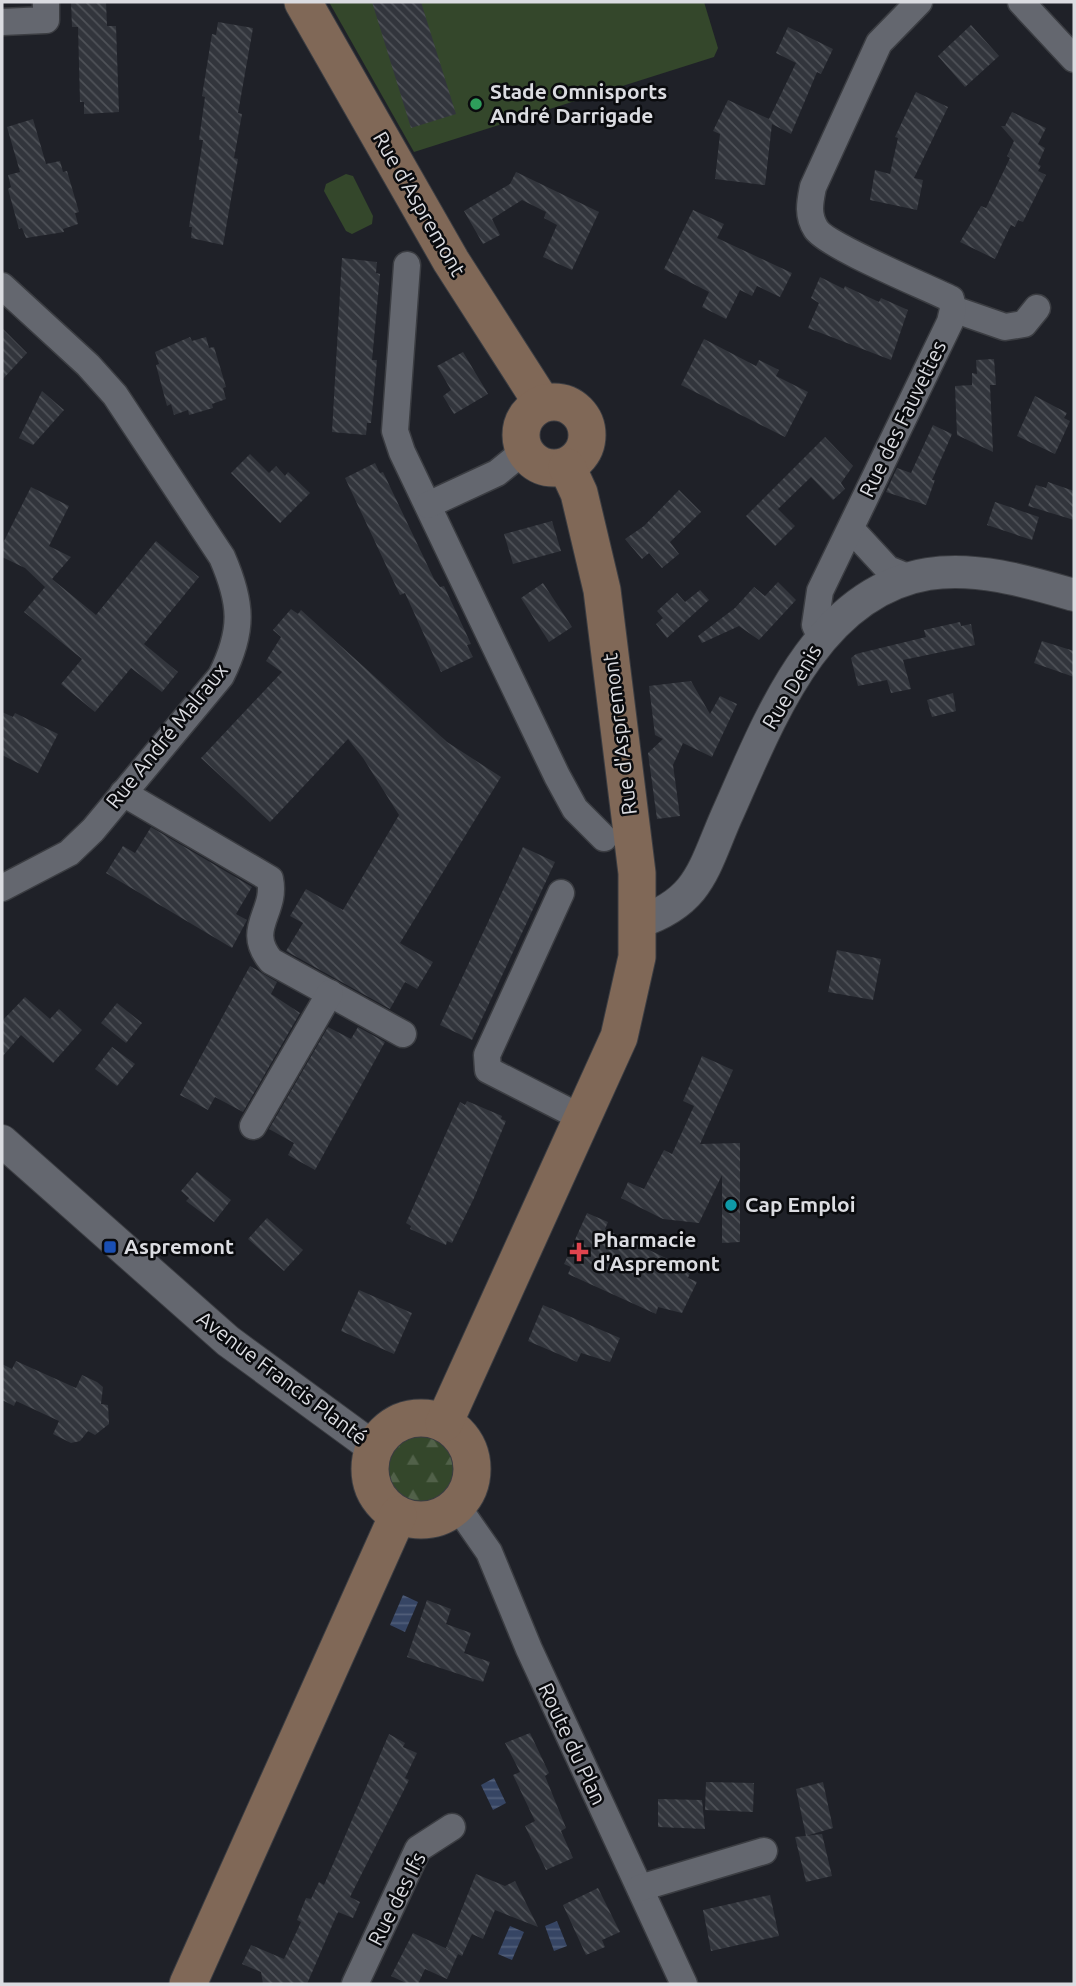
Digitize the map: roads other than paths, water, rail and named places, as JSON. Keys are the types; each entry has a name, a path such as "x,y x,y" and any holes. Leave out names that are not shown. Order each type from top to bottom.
{"main road":[{"name":"Rue d'Aspremont","path":"303,2 450,261 542,403"},
{"path":"561,402 578,411 587,425 588,441 581,456 567,467 551,469 535,463 524,451 520,432 527,415 542,403 561,402"},
{"name":"Rue d'Aspremont","path":"444,1423 620,1037 635,970 639,922 637,873 602,590 579,493 567,467"},
{"path":"412,1419 444,1423 464,1442 470,1454 470,1482 457,1506 444,1515 429,1520 413,1520 398,1515 375,1493 370,1463 374,1448 383,1434 396,1424 412,1419"},
{"path":"188,1984 398,1515"}],"street":[{"path":"2,22 47,20 46,2"},
{"path":"919,2 879,43 813,187 809,210 817,231 836,243 951,299 953,309 1005,327 1024,324 1037,308"},
{"path":"1021,2 1074,59"},
{"path":"407,265 395,431 402,452 569,798 575,809 604,838"},
{"name":"Rue André Malraux","path":"2,286 58,337 115,395 222,557 233,583 238,607 234,649 221,676 123,793 69,853 2,888"},
{"name":"Rue des Fauvettes","path":"821,638 816,625 820,591 950,322 953,309"},
{"path":"428,505 497,473 524,451"},
{"path":"851,529 888,569 912,579"},
{"name":"Rue Denis","path":"639,922 657,916 694,890 775,709 802,663 821,638 858,606 894,585 928,574 969,573 1012,579 1074,595"},
{"path":"123,793 270,879 272,891 260,930 260,948 271,961 403,1034"},
{"path":"561,893 487,1055 488,1070 584,1119"},
{"path":"253,1126 330,993"},
{"name":"Avenue Francis Planté","path":"2,1141 228,1341 374,1448"},
{"name":"Route du Plan","path":"457,1506 489,1552 529,1649 684,1984"},
{"name":"Rue des Ifs","path":"355,1984 418,1849 452,1827"},
{"path":"640,1888 764,1852"}],"water":[{"path":"403,1595 418,1602 405,1632 390,1625"},
{"path":"494,1778 506,1803 493,1810 481,1785"},
{"path":"557,1921 567,1946 554,1951 545,1926"},
{"path":"510,1926 524,1932 512,1960 498,1954"}],"place":[{"name":"Stade Omnisports André Darrigade","path":"476,104"},
{"name":"Cap Emploi","path":"731,1205"},
{"name":"Aspremont","path":"110,1247"},
{"name":"Pharmacie d'Aspremont","path":"579,1252"}]}
